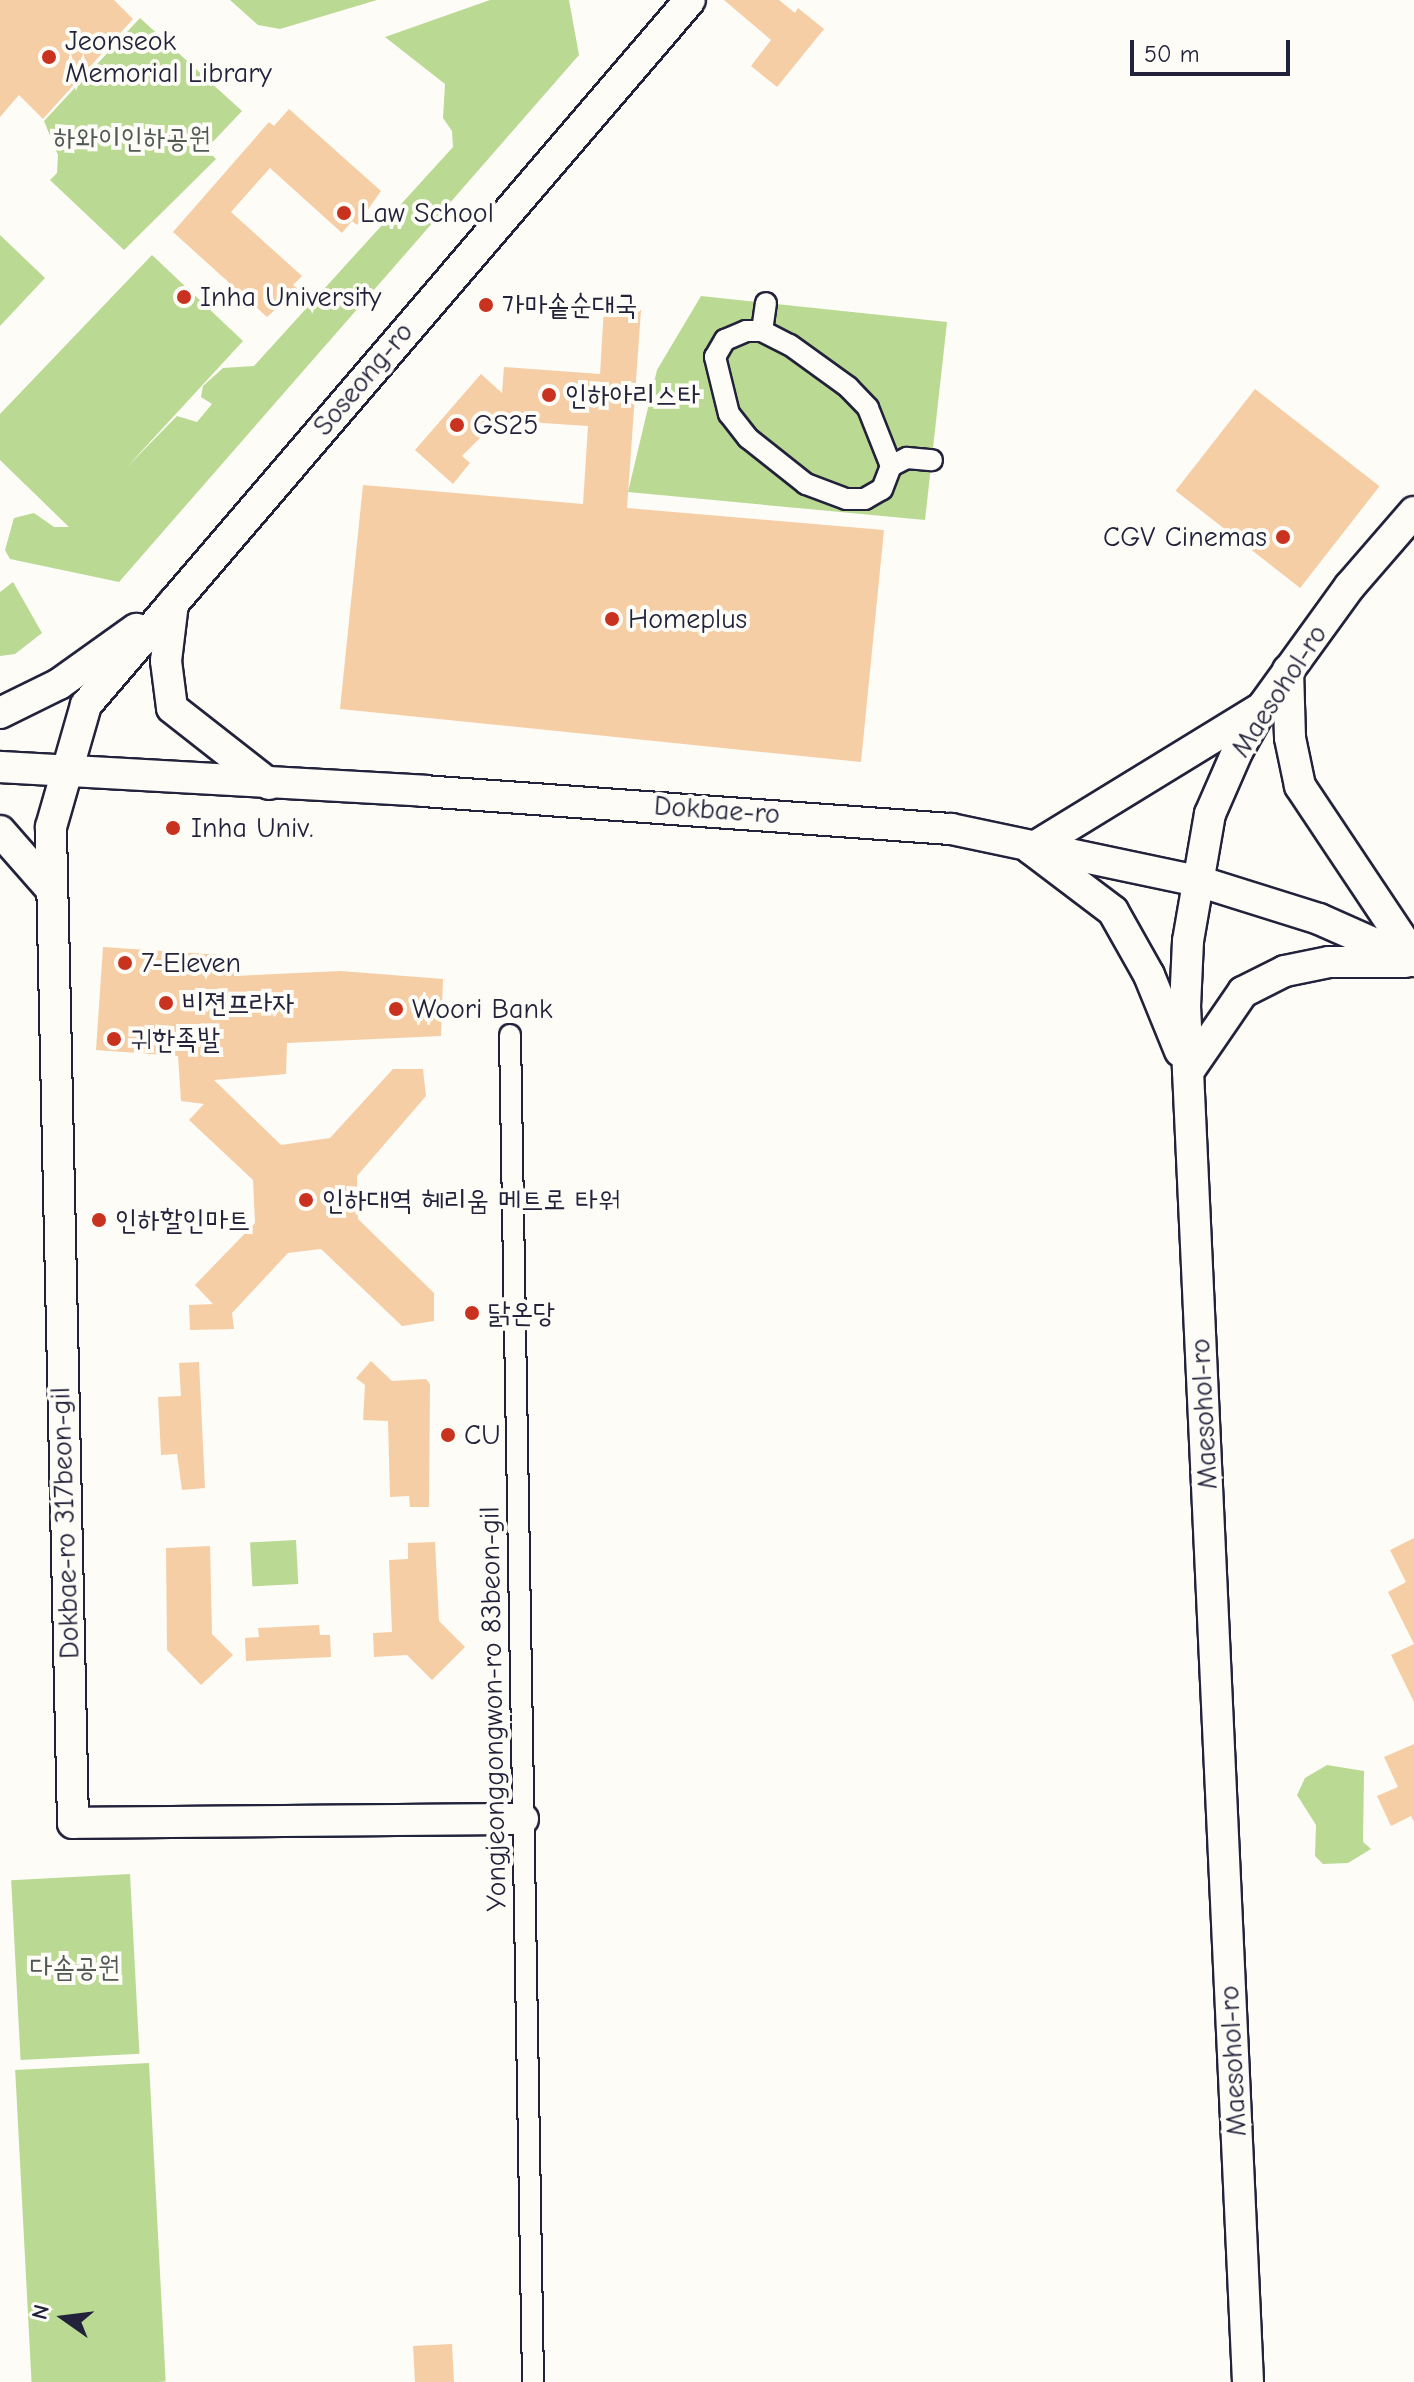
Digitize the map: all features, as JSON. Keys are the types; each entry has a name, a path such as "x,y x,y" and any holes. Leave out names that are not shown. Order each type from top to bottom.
{"main road":[{"name":"Soseong-ro","path":"63,774 86,705 690,0"},
{"name":"Maesohol-ro","path":"1248,2382 1188,1072 1188,941 1210,814 1263,706 1350,586 1414,512"},
{"path":"0,713 59,684 173,603"},
{"path":"173,603 166,661 172,708 269,784"},
{"path":"1288,670 1290,738 1300,786 1414,960"},
{"path":"1188,1072 1149,975 1113,911 1031,849 1263,706"},
{"name":"Dokbae-ro","path":"0,767 63,774 816,817 951,829 1031,849 1198,881 1319,919 1414,960"},
{"name":"Dokbae-ro 317beon-gil","path":"63,774 51,827 51,889 73,1823 523,1819"},
{"path":"0,831 51,889"},
{"path":"1188,1072 1243,992 1285,971 1329,962 1414,960"}],"street":[{"path":"762,331 766,303"},
{"path":"891,466 868,408 848,387 762,331 746,331 725,340 715,357 729,414 748,438 780,468 846,499 865,499 882,489 891,466 907,458 932,460"},
{"name":"Yongjeonggongwon-ro 83beon-gil","path":"510,1035 533,2382"}],"green space":[{"path":"230,0 377,0 280,29 258,25"},
{"path":"490,0 569,0 579,55 119,582 10,559 5,550 14,518 34,513 54,527 69,527 0,460 0,414 152,255 243,341 126,468 177,416 197,422 212,404 201,397 203,386 223,368 254,366 453,147 452,131 443,118 445,84 385,37"},
{"name":"하와이인하공원","path":"140,18 242,111 206,149 216,159 124,250 50,180 57,173 58,155 44,121"},
{"path":"0,235 45,278 0,326"},
{"path":"701,296 947,322 925,520 628,492 657,370"},
{"path":"13,582 42,633 15,654 0,656 0,592"},
{"path":"296,1540 298,1584 252,1586 250,1542"},
{"path":"1327,1765 1364,1771 1363,1842 1371,1849 1348,1863 1323,1864 1315,1856 1316,1825 1297,1795 1305,1778"},
{"name":"다솜공원","path":"130,1874 139,2054 21,2060 11,1880"},
{"path":"149,2063 166,2382 32,2382 15,2070"}],"building":[{"name":"Jeonseok Memorial Library","path":"0,0 114,0 133,19 43,119 19,95 0,117"},
{"path":"724,0 779,0 795,13 798,8 824,29 777,87 751,66 771,40"},
{"name":"Law School","path":"289,109 381,191 357,225 352,221 342,233 270,168 231,212 302,276 293,285 298,289 267,317 173,232 269,122 274,126"},
{"name":"Homeplus","path":"604,308 641,310 627,508 884,530 861,762 340,709 363,485 583,504 588,426 498,420 462,456 470,463 453,484 415,450 481,374 502,393 504,367 600,374"},
{"name":"CGV Cinemas","path":"1255,389 1380,486 1300,588 1176,491"},
{"path":"103,947 236,956 234,976 341,971 443,979 441,1036 287,1043 286,1074 214,1080 281,1145 330,1138 393,1069 423,1069 426,1096 357,1176 358,1219 434,1293 434,1321 402,1326 321,1249 288,1253 232,1313 234,1329 190,1330 189,1305 213,1304 195,1285 255,1223 253,1180 189,1120 204,1104 181,1101 178,1056 96,1050"},
{"path":"371,1361 392,1381 426,1379 430,1384 429,1507 410,1507 409,1496 390,1497 388,1421 363,1420 365,1385 356,1378"},
{"path":"199,1362 205,1488 182,1490 177,1454 161,1455 158,1397 181,1396 179,1363"},
{"path":"1414,1538 1414,1644 1388,1592 1406,1582 1390,1550"},
{"path":"435,1542 439,1621 465,1647 432,1680 407,1655 374,1657 373,1633 392,1632 389,1560 408,1559 408,1543"},
{"path":"210,1546 212,1634 233,1655 201,1685 167,1650 166,1548"},
{"path":"319,1625 320,1635 330,1635 331,1657 246,1661 245,1638 259,1637 258,1628"},
{"path":"1414,1644 1414,1702 1391,1655"},
{"path":"1414,1744 1414,1822 1411,1816 1391,1826 1377,1796 1398,1787 1384,1757"},
{"path":"452,2344 454,2382 415,2382 413,2346"}],"place":[{"name":"Jeonseok Memorial Library","path":"49,57"},
{"name":"Law School","path":"344,213"},
{"name":"Inha University","path":"184,297"},
{"name":"가마솥순대국","path":"486,305"},
{"name":"인하아리스타","path":"549,395"},
{"name":"GS25","path":"457,425"},
{"name":"CGV Cinemas","path":"1283,537"},
{"name":"Homeplus","path":"612,619"},
{"name":"Inha Univ.","path":"173,828"},
{"name":"7-Eleven","path":"125,963"},
{"name":"비젼프라자","path":"166,1003"},
{"name":"Woori Bank","path":"396,1009"},
{"name":"귀한족발","path":"114,1039"},
{"name":"인하대역 헤리움 메트로 타워","path":"306,1200"},
{"name":"인하할인마트","path":"99,1220"},
{"name":"닭온당","path":"472,1313"},
{"name":"CU","path":"448,1435"}]}
